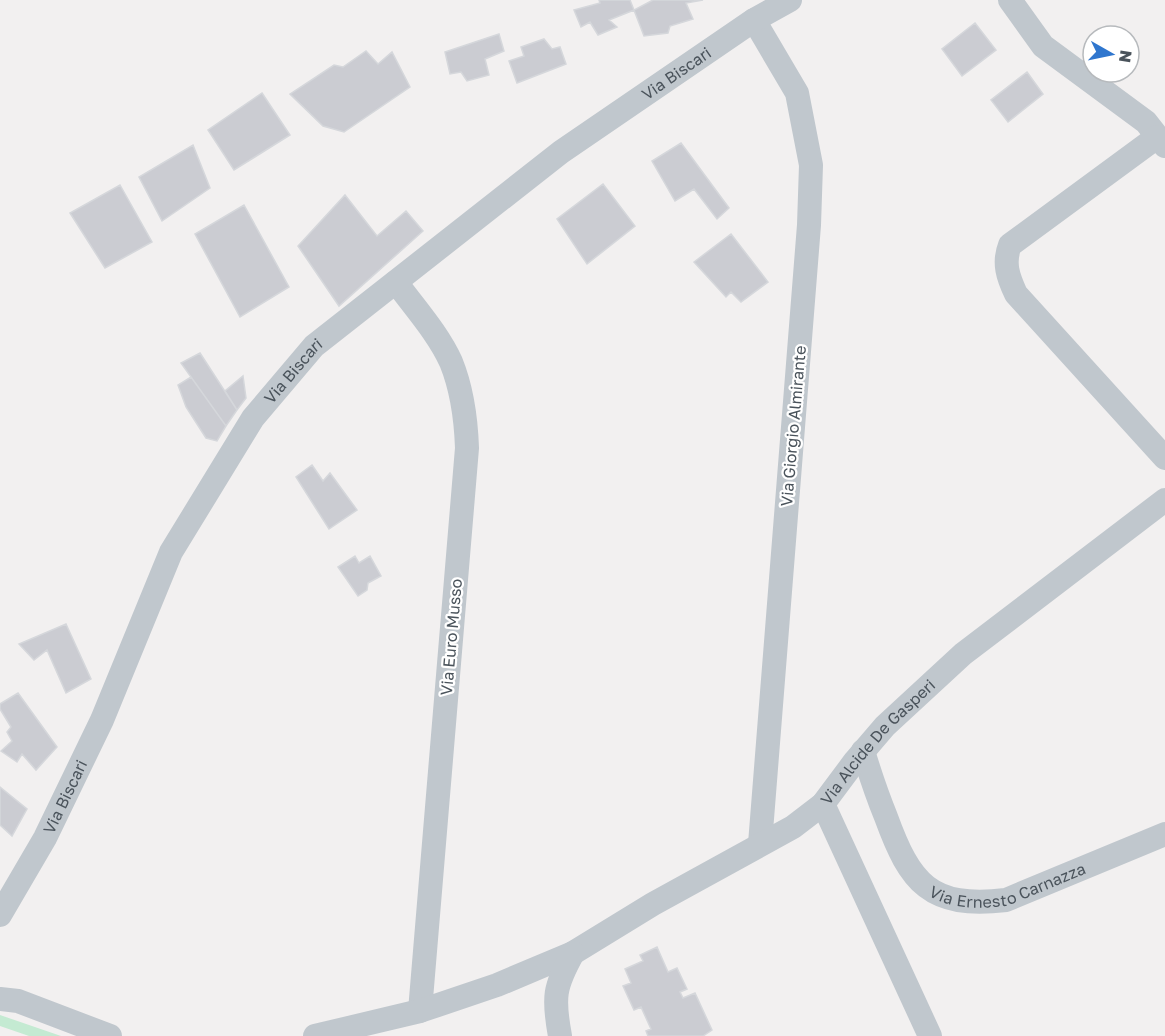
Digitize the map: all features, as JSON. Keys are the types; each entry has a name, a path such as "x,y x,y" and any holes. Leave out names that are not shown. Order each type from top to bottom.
{"street":[{"name":"Via Biscari","path":"0,915 45,838 98,730 171,552 253,418 314,346 561,152 754,20 790,0"},
{"path":"1010,0 1043,46 1146,122 1161,141 1010,245 1006,255 1007,274 1016,294 1165,458"},
{"name":"Via Giorgio Almirante","path":"754,20 797,93 811,165 809,225 760,844"},
{"name":"Via Euro Musso","path":"396,282 451,363 466,418 467,448 420,1011"},
{"name":"Via Alcide De Gasperi","path":"315,1036 420,1011 497,986 573,953 653,904 793,827 823,804 885,726 963,654 1165,500"},
{"name":"Via Ernesto Carnazza","path":"863,751 892,837 905,862 917,879 934,892 957,900 980,903 1006,900 1165,834"},
{"path":"838,784 860,794 886,819"},
{"path":"823,804 930,1036"},
{"path":"560,1036 555,1009 559,979 573,953"},
{"path":"0,985 9,1000 110,1036"}],"green space":[{"path":"0,1015 61,1036 29,1036 0,1026"}],"building":[{"path":"599,0 630,0 634,10 609,20 617,27 598,35 590,22 581,27 574,10 600,3"},
{"path":"653,0 703,0 686,3 693,19 670,26 668,33 644,36 634,10"},
{"path":"975,23 996,50 962,76 942,49"},
{"path":"499,34 504,51 485,59 489,75 467,81 461,72 450,74 445,52"},
{"path":"544,39 552,49 560,47 566,64 517,83 509,61 524,56 521,47"},
{"path":"366,51 378,64 392,52 410,87 344,132 323,126 290,94 334,65 343,67"},
{"path":"1027,72 1043,94 1008,122 991,100"},
{"path":"262,93 290,135 234,170 208,130"},
{"path":"681,143 729,208 717,219 694,189 675,201 652,161"},
{"path":"193,145 210,188 162,221 139,177"},
{"path":"603,184 635,226 587,264 557,219"},
{"path":"120,185 152,242 105,268 70,213"},
{"path":"345,195 377,236 406,211 423,231 339,306 298,246"},
{"path":"244,205 289,287 240,317 195,234"},
{"path":"731,234 768,282 741,302 731,292 726,297 694,262"},
{"path":"200,353 237,410 226,426 181,363"},
{"path":"243,376 246,398 237,410 225,391"},
{"path":"191,377 226,426 217,441 206,438 186,407 178,385"},
{"path":"312,465 323,481 330,473 357,510 329,529 296,477"},
{"path":"355,556 359,563 370,556 381,576 368,583 367,590 358,596 338,567"},
{"path":"66,624 91,679 66,693 47,650 34,660 19,644"},
{"path":"18,693 57,747 36,770 22,754 17,762 1,751 12,741 7,732 11,727 0,709 0,704"},
{"path":"0,787 27,809 12,836 0,825"},
{"path":"657,947 668,972 677,968 687,989 680,992 683,998 695,993 712,1030 703,1036 648,1036 646,1031 651,1029 641,1007 634,1010 623,986 631,983 625,969 643,961 640,955"}]}
